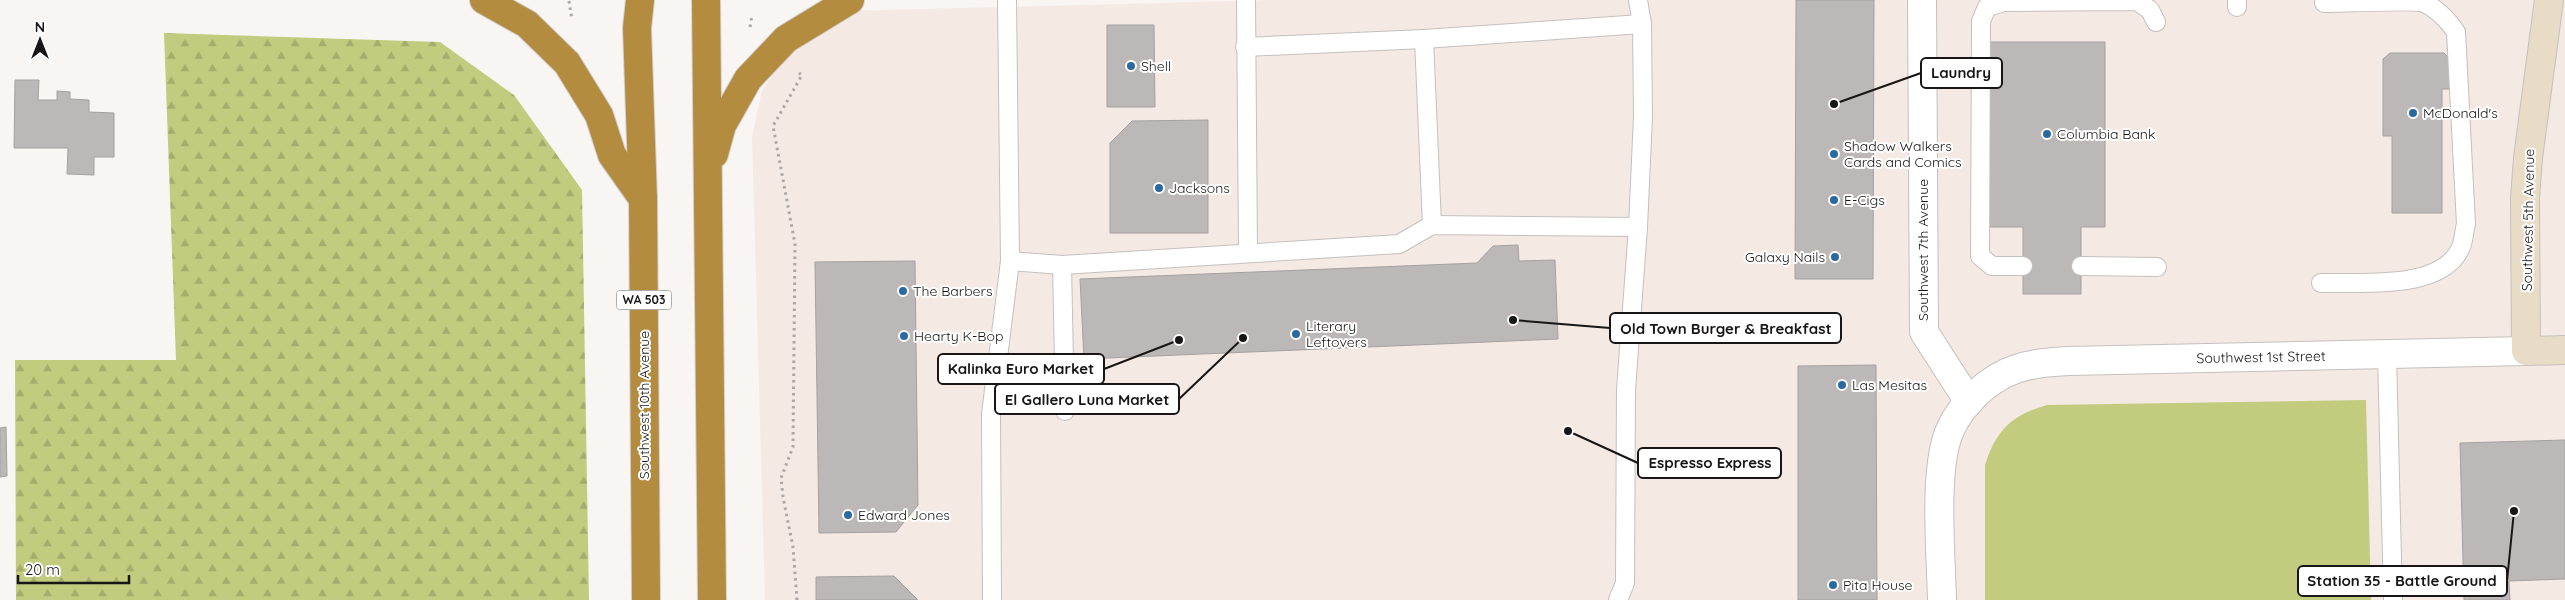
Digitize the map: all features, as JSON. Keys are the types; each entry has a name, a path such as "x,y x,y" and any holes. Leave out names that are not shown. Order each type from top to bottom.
{"highway":[{"path":"484,0 527,24 567,63 599,115 612,155 643,199"},
{"name":"Southwest 10th Avenue","path":"640,0 637,28 643,199 646,600"},
{"path":"706,0 712,600"},
{"path":"708,172 722,125 748,80 786,39 850,0"}],"street":[{"name":"Southwest 7th Avenue","path":"1922,0 1924,332 1969,402"},
{"name":"Southwest 5th Avenue","path":"2526,351 2528,158 2549,0"},
{"name":"Southwest 1st Street","path":"1969,402 2000,377 2034,364 2069,361 2565,350"},
{"path":"1942,600 1942,468 1950,430 1969,402"}],"lane":[{"path":"992,600 991,414 1010,261 1007,0"},
{"path":"1246,0 1248,254"},
{"path":"1618,600 1625,584 1626,390 1638,227 1642,116 1642,24 1638,0"},
{"path":"2023,266 1992,266 1980,256 1981,21 1987,7 2004,2 2137,1 2150,10 2156,22"},
{"path":"2321,283 2414,280 2443,268 2460,248 2466,224 2456,32 2447,19 2434,8 2420,1 2324,3"},
{"path":"1245,47 1424,39 1642,24"},
{"path":"1424,39 1432,225"},
{"path":"1010,261 1062,265 1400,244 1432,225 1638,227"},
{"path":"1062,265 1066,411"},
{"path":"2080,266 2157,267"},
{"path":"2387,354 2393,600"}],"path":[{"path":"569,1 573,30"},
{"path":"797,71 802,75 774,126 795,244 793,447 781,478 782,497 793,547 797,600"}],"shaded area":[{"path":"1276,0 2565,0 2565,600 765,600 752,136 762,91 789,49 847,11"}],"green space":[{"path":"164,33 440,42 514,95 582,190 589,600 16,600 15,360 176,360"},
{"path":"2366,400 2371,600 1985,600 1985,465 1994,442 2000,433 2015,419 2024,414 2047,405"}],"building":[{"path":"1796,0 1874,0 1873,279 1795,279"},
{"name":"Shell","path":"1107,25 1154,25 1155,107 1107,107"},
{"name":"Columbia Bank","path":"1988,42 2105,42 2105,227 2081,227 2081,294 2023,294 2023,227 1988,227"},
{"name":"McDonald's","path":"2390,53 2444,53 2450,59 2450,89 2442,89 2442,213 2392,213 2392,136 2383,136 2383,59"},
{"path":"15,80 39,80 38,100 57,100 57,91 70,92 70,99 89,100 89,112 114,113 114,157 94,157 94,175 67,174 68,148 14,148"},
{"name":"Jacksons","path":"1208,120 1208,233 1110,233 1110,143 1132,121"},
{"path":"1518,245 1519,261 1555,260 1558,339 1084,359 1080,279 1477,263 1493,246"},
{"path":"915,261 918,505 896,532 819,533 815,262"},
{"path":"1876,365 1877,600 1798,600 1798,366"},
{"path":"6,427 7,476 0,477 0,428"},
{"path":"2565,440 2565,579 2509,581 2510,600 2464,600 2460,443"},
{"path":"894,576 918,600 816,600 816,577"}],"place":[{"name":"Shell","path":"1131,66"},
{"name":"Laundry","path":"1834,104"},
{"name":"McDonald's","path":"2413,113"},
{"name":"Columbia Bank","path":"2047,134"},
{"name":"Shadow Walkers Cards and Comics","path":"1834,154"},
{"name":"Jacksons","path":"1159,188"},
{"name":"E-Cigs","path":"1834,200"},
{"name":"Galaxy Nails","path":"1835,257"},
{"name":"The Barbers","path":"903,291"},
{"name":"Old Town Burger & Breakfast","path":"1513,320"},
{"name":"Literary Leftovers","path":"1296,334"},
{"name":"Hearty K-Bop","path":"904,336"},
{"name":"El Gallero Luna Market","path":"1243,338"},
{"name":"Kalinka Euro Market","path":"1179,340"},
{"name":"Las Mesitas","path":"1842,385"},
{"name":"Espresso Express","path":"1568,431"},
{"name":"Station 35 - Battle Ground","path":"2514,511"},
{"name":"Edward Jones","path":"848,515"},
{"name":"Pita House","path":"1833,585"}]}
